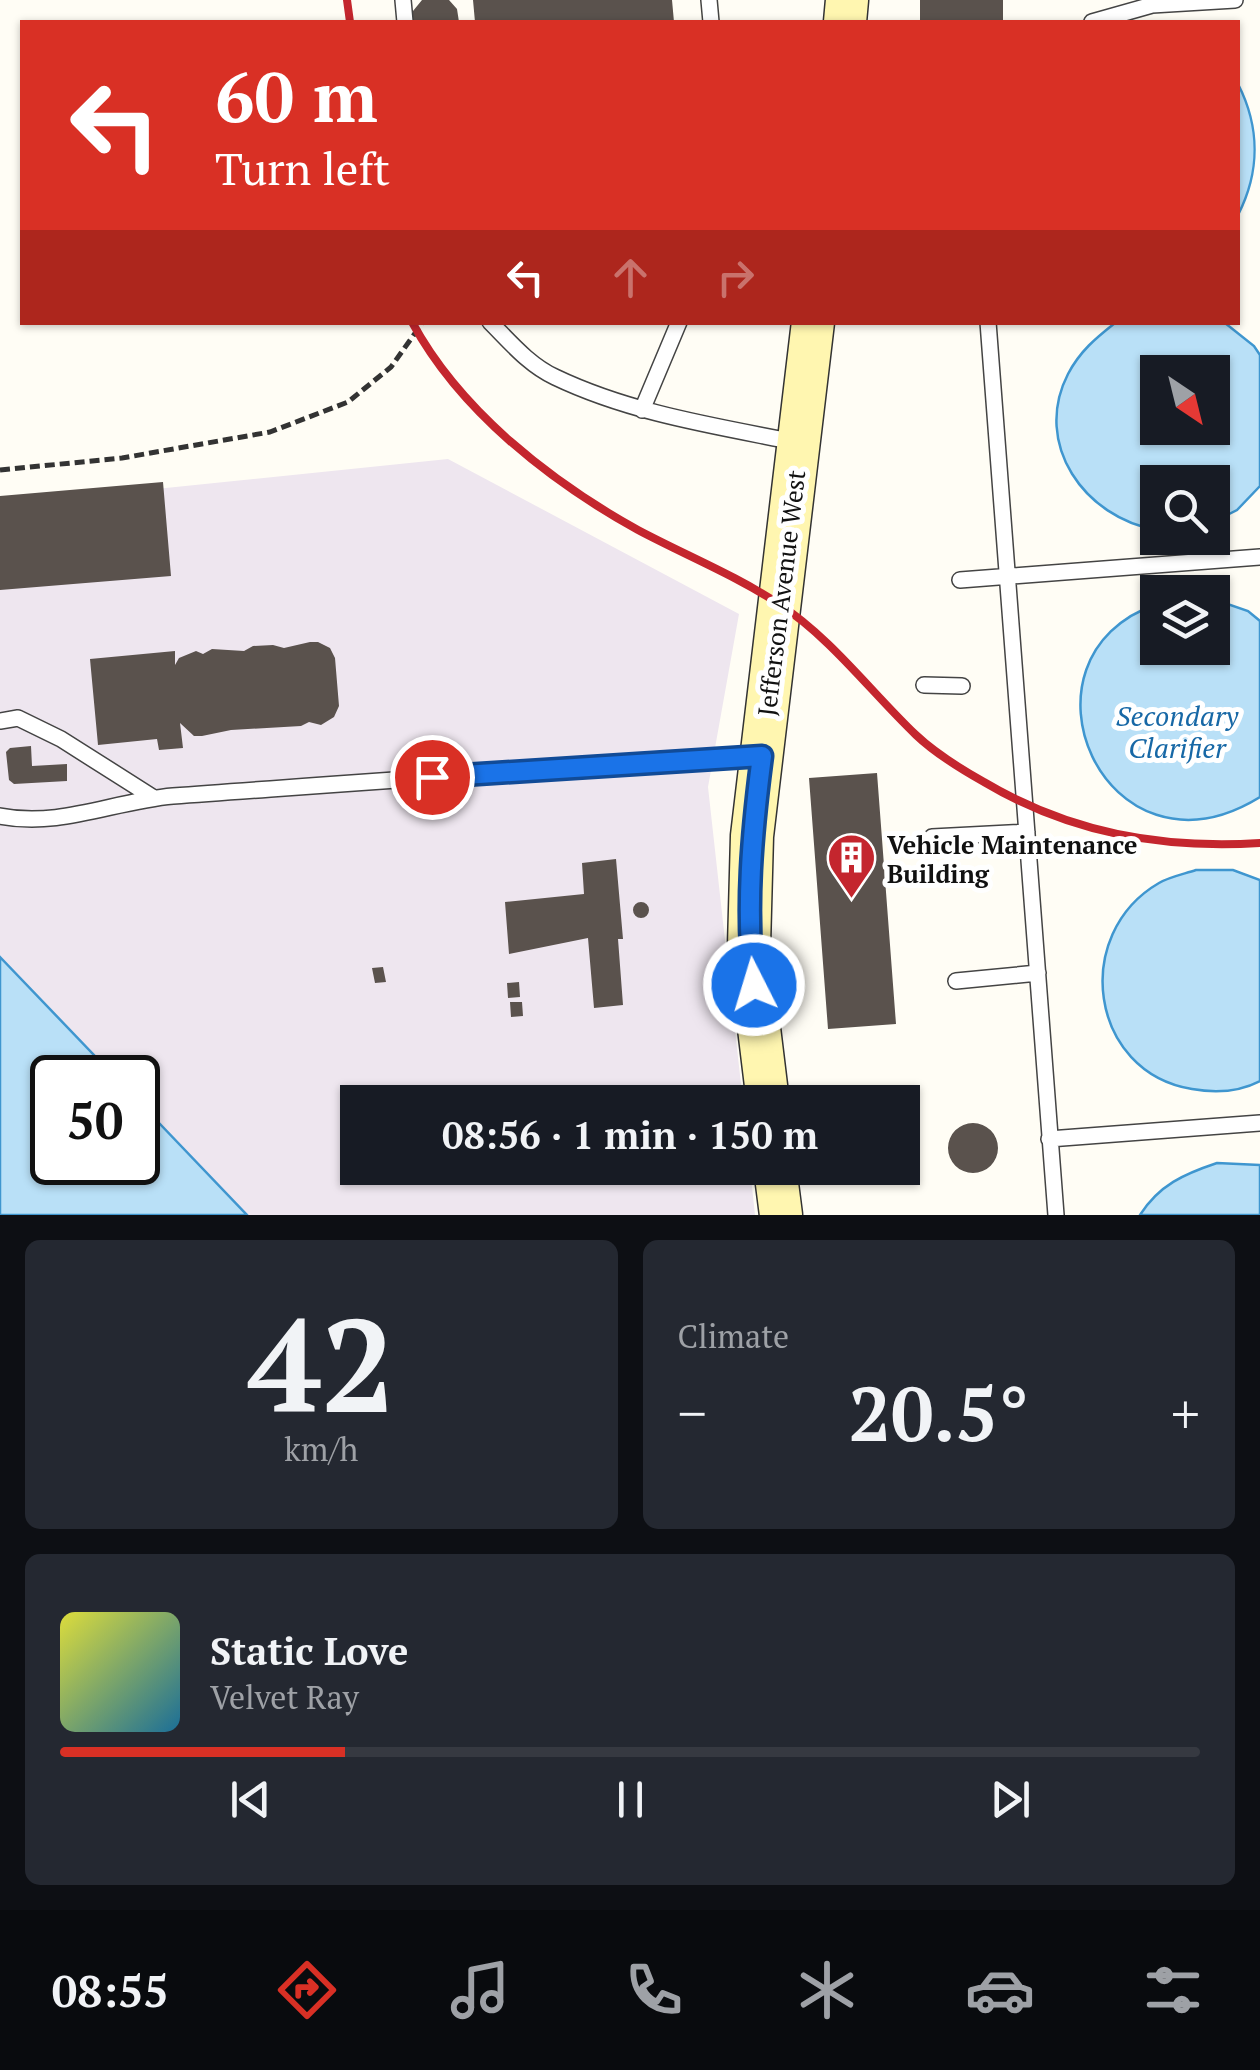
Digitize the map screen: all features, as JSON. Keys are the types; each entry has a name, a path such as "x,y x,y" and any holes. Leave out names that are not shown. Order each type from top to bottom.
{"main road":[{"name":"Jefferson Avenue West","path":"766,1085 749,946 752,836 813,325"},
{"path":"777,1185 781,1215"}],"lane":[{"path":"1099,20 1152,5 1234,0"},
{"path":"493,325 526,358 554,377 642,410 799,442"},
{"path":"642,410 678,325"},
{"path":"988,325 1056,1215"},
{"path":"960,580 1260,557"},
{"path":"924,685 962,686"},
{"path":"0,721 18,718 61,739 154,798"},
{"path":"0,816 18,820 71,817 154,798 762,756"},
{"path":"932,836 1027,832"},
{"path":"956,981 1038,974"},
{"path":"1049,1139 1260,1123"}],"path":[{"path":"0,470 122,458 270,432 348,402 391,366 421,325"}],"shaded area":[{"path":"448,459 739,614 708,787 741,1085 340,1085 340,1185 752,1185 755,1215 247,1215 160,1124 160,1055 94,1055 0,957 0,505"}],"water":[{"path":"1240,89 1250,117 1254,150 1240,210"},
{"path":"1113,325 1228,325 1260,355 1260,486 1230,514 1230,465 1140,465 1140,525 1108,510 1072,474 1061,451 1057,426 1059,400 1078,358"},
{"name":"Secondary Clarifier","path":"1230,605 1248,611 1260,621 1260,797 1204,818 1156,815 1118,792 1092,756 1081,714 1086,670 1111,631 1140,614 1140,665 1230,665"},
{"path":"1196,870 1233,870 1260,880 1260,1081 1235,1089 1192,1089 1157,1077 1131,1057 1113,1030 1104,999 1104,966 1113,934 1131,906 1159,883"},
{"path":"0,957 94,1055 30,1055 30,1185 160,1185 160,1124 247,1215 0,1215"},
{"path":"1217,1163 1260,1165 1260,1215 1140,1215 1173,1182"}],"building":[{"path":"422,0 449,0 457,9 459,20 413,20 413,11"},
{"path":"473,0 672,0 674,20 475,20"},
{"path":"920,0 1003,0 1003,20 920,20"},
{"path":"163,482 171,576 0,590 0,496"},
{"path":"310,642 330,648 335,658 339,706 334,717 321,725 309,722 301,726 194,736 180,723 183,748 159,750 157,739 98,745 90,659 175,651 175,665 179,658 196,651 244,651 253,646 273,645 284,648"},
{"path":"31,746 32,766 67,764 67,781 14,784 9,780 6,752"},
{"name":"Vehicle Maintenance Building","path":"877,773 896,1024 828,1029 809,778"},
{"path":"616,859 623,939 618,939 623,1005 594,1008 588,938 509,954 505,902 584,894 582,863"},
{"path":"641,902 649,910 641,918 633,910"},
{"path":"383,967 386,982 375,983 372,968"},
{"path":"519,982 520,997 508,998 507,983"},
{"path":"510,1002 522,1002 523,1016 511,1017"},
{"path":"973,1123 991,1130 998,1148 991,1166 973,1173 955,1166 948,1148 955,1130"}],"railway":[{"path":"347,0 350,20"},
{"path":"414,325 455,385 541,467 638,530 779,604 833,649 916,735 957,766 1016,800 1117,834 1187,843 1260,843"}],"place":[{"name":"Vehicle Maintenance Building","path":"852,900"}],"route":[{"path":"432,777 762,756 752,836 749,946 754,985"}]}
